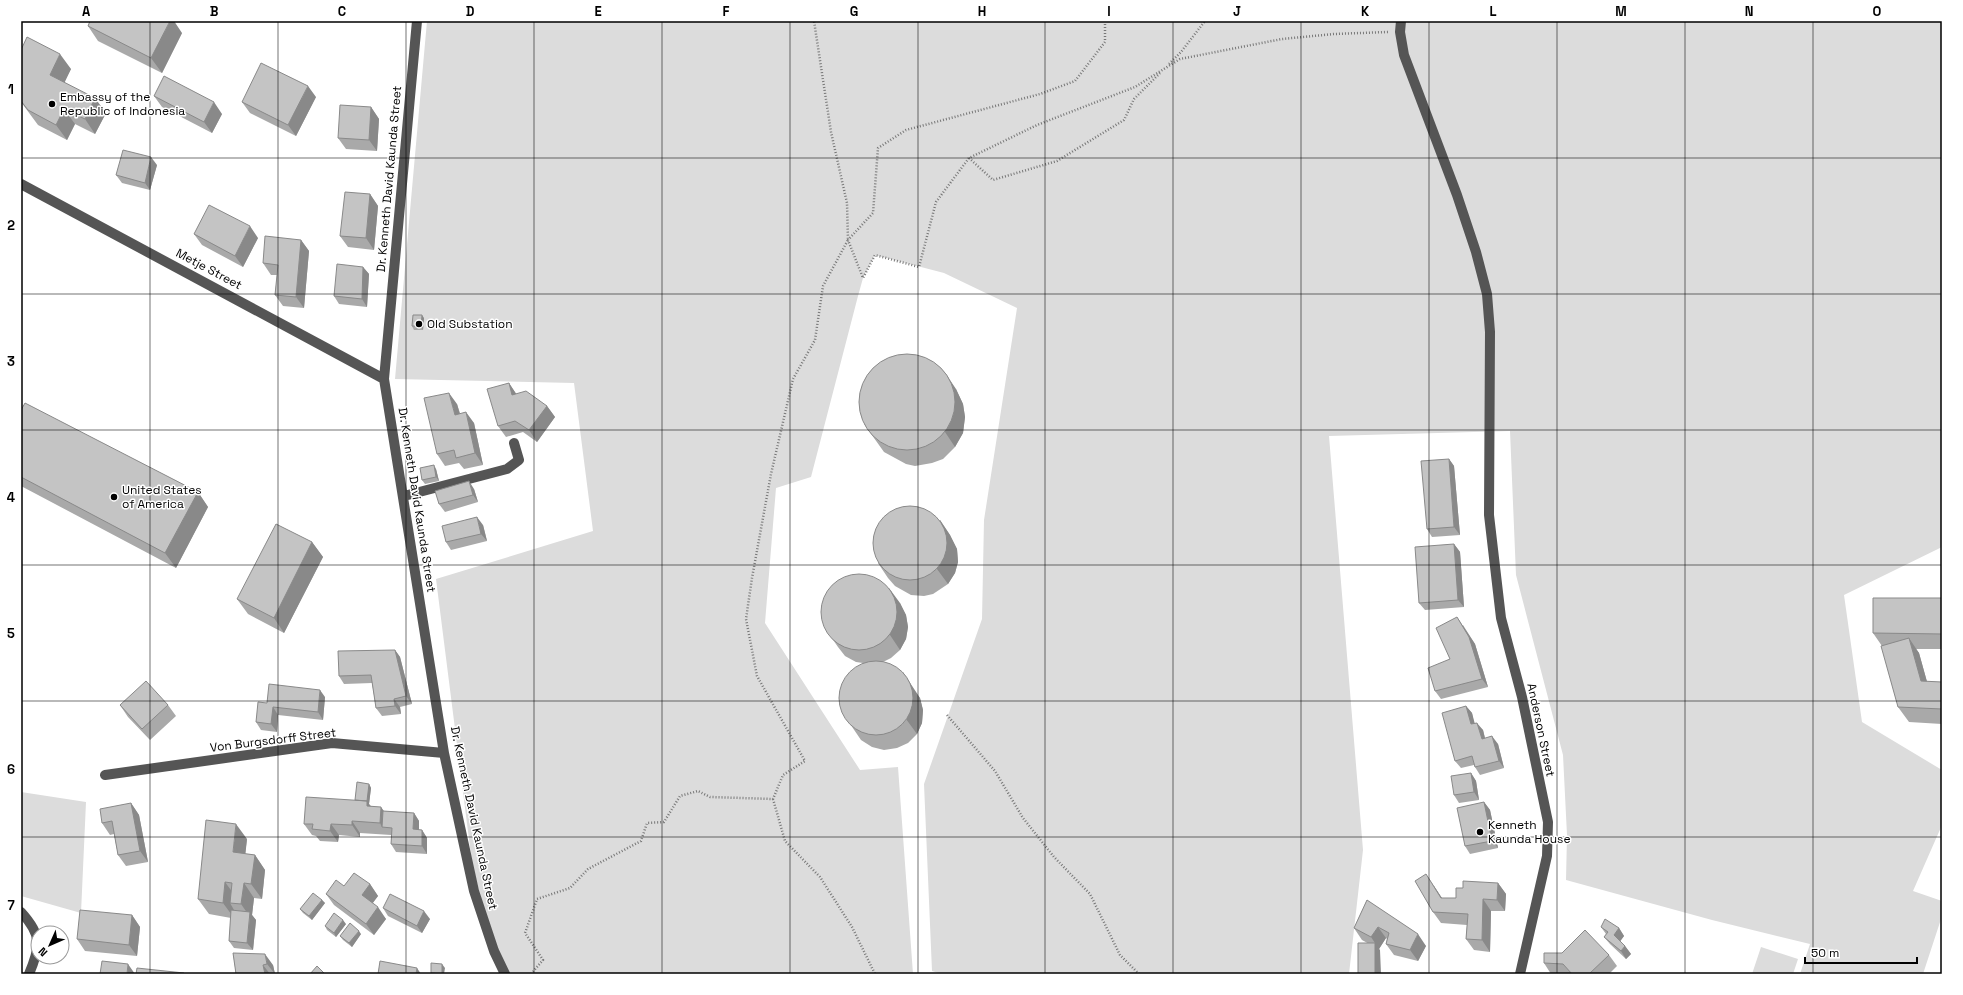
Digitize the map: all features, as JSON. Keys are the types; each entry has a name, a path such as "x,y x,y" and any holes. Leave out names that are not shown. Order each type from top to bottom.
{"street":[{"name":"Dr. Kenneth David Kaunda Street","path":"417,21 384,379 404,496 444,753 476,897 494,951 505,974"},
{"name":"Anderson Street","path":"1401,21 1400,32 1404,55 1457,194 1476,252 1487,294 1490,339 1489,515 1501,618 1522,697 1548,822 1547,856 1520,974"},
{"name":"Metje Street","path":"21,184 384,379"},
{"path":"404,496 506,469 519,460 514,443"},
{"name":"Von Burgsdorff Street","path":"105,775 332,743 444,753"},
{"path":"21,912 29,921 38,936 35,959 29,974"}],"path":[{"path":"814,21 831,132 847,203 848,240 863,278 875,255 919,267 936,202 968,158 1037,126 1135,87 1180,59 1282,39 1334,34 1400,32"},
{"path":"875,974 852,927 820,877 786,841 773,799 783,774 805,761 757,676 746,619 770,474 793,379 815,340 823,286 848,240 873,213 878,148 906,130 1040,94 1075,81 1105,42 1105,21"},
{"path":"968,158 993,180 1057,161 1124,120 1134,99 1181,52 1205,21"},
{"path":"947,715 995,771 1023,818 1050,851 1090,894 1120,955 1139,974"},
{"path":"531,974 543,960 525,933 537,899 570,888 588,869 641,841 647,823 664,822 680,796 698,791 710,797 773,799"}],"shaded area":[{"path":"427,21 1942,21 1942,547 1844,595 1862,722 1942,770 1942,825 1913,891 1942,901 1942,916 1923,974 1800,974 1810,944 1712,920 1566,880 1567,835 1563,755 1516,575 1510,431 1329,436 1363,850 1349,974 942,974 932,971 924,784 982,619 984,520 1017,308 944,273 875,255 863,278 811,477 776,488 765,623 860,770 898,767 913,974 505,974 494,951 472,863 436,579 593,531 574,383 395,379"},
{"path":"21,792 86,802 81,913 21,896"},
{"path":"1761,947 1798,959 1793,974 1752,974"}],"building":[{"path":"90,21 170,21 151,58 88,26"},
{"path":"27,37 60,54 50,75 95,98 85,119 64,109 56,125 28,110 21,101 21,50"},
{"path":"261,63 308,86 288,125 242,102"},
{"path":"164,76 214,102 204,122 154,96"},
{"path":"340,105 371,107 369,140 338,138"},
{"path":"123,150 151,157 145,183 116,175"},
{"path":"345,192 370,194 366,238 340,236"},
{"path":"209,205 250,226 235,256 194,234"},
{"path":"265,236 301,240 296,297 275,295 278,265 263,263"},
{"path":"337,264 363,267 362,299 334,296"},
{"path":"413,315 422,315 421,326 412,326"},
{"path":"907,354 925,358 941,368 951,384 955,402 951,420 941,436 925,446 907,450 889,446 873,436 863,420 859,402 863,384 873,368 889,358"},
{"path":"509,383 512,395 526,391 547,406 529,430 515,421 498,426 487,389"},
{"path":"449,393 455,415 466,412 475,453 456,458 454,450 437,454 424,398"},
{"name":"United States of America","path":"25,403 198,492 165,553 21,477 21,410"},
{"path":"1449,459 1454,527 1427,529 1421,461"},
{"path":"434,465 436,477 422,480 420,468"},
{"path":"469,481 473,495 439,504 435,491"},
{"path":"903,506 917,506 931,512 941,522 947,536 945,557 941,564 931,574 917,580 903,580 889,574 879,564 873,550 873,536 879,522 889,512"},
{"path":"477,517 481,534 446,542 442,526"},
{"path":"276,524 312,542 274,618 237,599"},
{"path":"1454,544 1458,600 1419,603 1415,547"},
{"path":"859,574 873,577 886,585 894,598 897,612 894,626 886,639 873,647 859,650 845,647 832,639 824,626 821,612 824,598 832,585 845,577"},
{"path":"1873,598 1942,598 1942,634 1873,633"},
{"path":"1457,617 1469,637 1482,679 1435,691 1428,668 1450,659 1436,628"},
{"path":"1909,638 1921,681 1942,682 1942,709 1898,707 1881,646"},
{"path":"395,650 406,696 394,699 395,706 376,708 371,675 339,676 338,651"},
{"path":"876,661 890,664 902,672 910,684 913,698 910,712 902,724 890,732 876,735 862,732 850,724 842,712 839,698 842,684 850,672 862,664"},
{"path":"146,681 168,705 142,729 120,705"},
{"path":"269,684 320,690 318,712 273,707 271,724 256,722 258,702 267,703"},
{"path":"1466,706 1471,724 1477,723 1482,739 1492,736 1499,761 1475,767 1472,756 1455,761 1442,713"},
{"path":"1471,773 1474,792 1454,795 1451,776"},
{"path":"357,782 369,784 367,801 355,800"},
{"path":"306,797 367,801 367,806 381,807 380,823 352,821 352,825 331,824 330,831 312,829 313,824 304,824"},
{"name":"Kenneth Kaunda House","path":"1484,802 1492,841 1465,846 1457,808"},
{"path":"131,803 140,851 118,855 112,821 102,823 100,809"},
{"path":"383,811 414,813 413,829 422,830 422,846 391,844 392,828 382,827"},
{"path":"206,820 236,824 233,852 255,855 251,884 244,883 241,904 230,903 232,883 225,882 223,903 198,899"},
{"path":"354,873 370,884 362,895 378,907 366,924 326,894 336,880 344,886"},
{"path":"1426,874 1441,898 1456,898 1456,888 1463,888 1463,881 1498,883 1497,900 1483,899 1482,940 1466,939 1468,914 1433,912 1415,881"},
{"path":"313,893 322,900 309,916 300,909"},
{"path":"390,894 424,911 417,926 383,908"},
{"path":"1367,900 1418,934 1410,950 1386,944 1389,933 1378,927 1371,937 1354,928"},
{"path":"80,910 132,915 129,945 77,939"},
{"path":"231,910 250,912 247,943 229,941"},
{"path":"334,913 343,920 334,933 325,926"},
{"path":"1605,919 1619,928 1614,935 1625,946 1621,951 1604,937 1608,932 1601,927"},
{"path":"350,923 359,931 349,943 340,936"},
{"path":"1585,930 1609,955 1589,974 1572,974 1563,964 1544,963 1544,953 1562,953"},
{"path":"1358,943 1375,943 1375,974 1358,974"},
{"path":"233,953 265,954 267,964 263,965 265,974 236,974"},
{"path":"102,961 128,964 127,974 100,974"},
{"path":"380,961 417,968 416,974 378,974"},
{"path":"431,963 442,964 442,974 431,973"},
{"path":"317,966 325,974 310,974"},
{"path":"137,968 184,973 184,974 136,974"}],"place":[{"name":"Embassy of the Republic of Indonesia","path":"52,104"},
{"name":"Old Substation","path":"419,324"},
{"name":"United States of America","path":"114,497"},
{"name":"Kenneth Kaunda House","path":"1480,832"}]}
